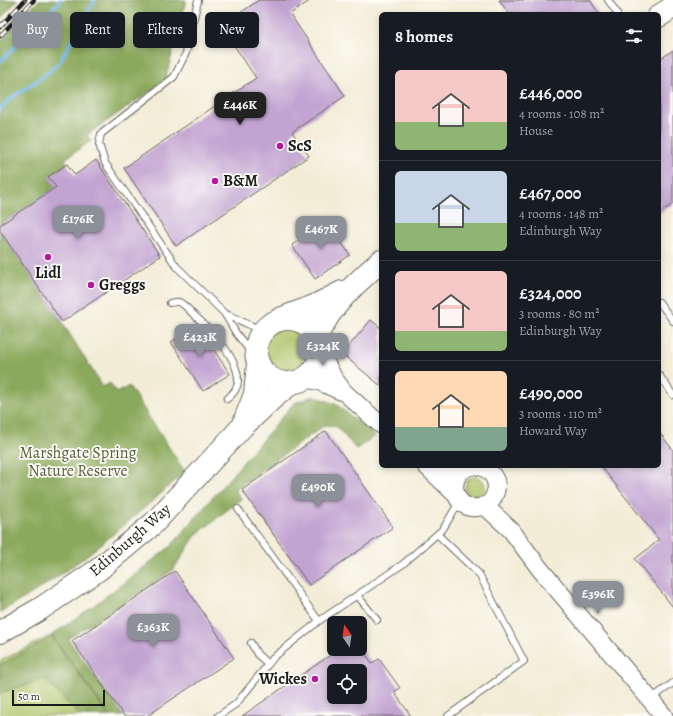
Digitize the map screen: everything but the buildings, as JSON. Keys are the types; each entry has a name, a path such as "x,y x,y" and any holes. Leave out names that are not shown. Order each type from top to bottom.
{"highway":[{"path":"661,15 673,7"},
{"path":"352,286 314,306 274,322 262,331 257,341 256,348 257,361 265,373 274,380 287,383 296,382 311,374 318,363 319,343 328,314 352,286 379,263"},
{"path":"274,322 296,319 310,327 319,343"},
{"name":"Edinburgh Way","path":"242,427 255,394 257,361"},
{"name":"Edinburgh Way","path":"0,632 40,609 98,570 154,523 242,427 273,398 296,382"}],"street":[{"path":"319,343 333,377 344,392 379,423"},
{"path":"296,382 311,379 344,392"},
{"path":"428,468 457,497 465,505 471,507 478,508 490,499 497,487 496,480 488,469 474,468 455,480 454,487 457,497"},
{"path":"490,499 540,569 664,716"}],"lane":[{"path":"198,0 186,53 174,77 100,134 99,144 105,163 177,267 224,313 236,333 257,361"},
{"path":"608,0 617,12"},
{"path":"170,303 178,302 183,304 208,327 228,352 238,377 238,386 228,399"},
{"path":"661,305 673,321"},
{"path":"224,313 254,327 274,322"},
{"path":"661,378 673,395"},
{"path":"218,716 236,704 274,657 319,621 403,564 443,530 457,497"},
{"path":"238,509 319,621"},
{"path":"438,534 479,574 524,661 448,716"},
{"path":"357,595 377,620"},
{"path":"251,643 257,654 268,664"},
{"path":"650,700 673,683"}],"green space":[{"path":"0,0 18,0 0,19"},
{"path":"39,0 186,0 183,12 133,12 133,48 174,48 165,81 87,135 91,141 65,159 67,164 48,177 56,187 0,225 0,42 12,29 12,48 62,48 62,12 28,12"},
{"name":"Marshgate Spring Nature Reserve","path":"0,231 62,322 103,387 110,383 117,393 129,386 185,472 97,548 50,582 0,612"},
{"path":"283,326 293,326 302,330 308,336 312,345 312,355 308,364 302,370 293,374 283,374 274,370 268,364 264,355 264,345 268,336 274,330"},
{"path":"314,396 336,404 375,436 356,449 336,426 325,425 235,489 241,499 196,535 173,570 68,639 123,716 110,716 52,635 96,604 171,546 294,403"},
{"path":"475,477 482,480 485,487 482,494 475,497 468,494 465,487 468,480"},
{"path":"52,635 112,716 0,716 0,661"},
{"path":"52,637 109,716 80,716 45,679 0,693 0,665"}],"waterway":[{"path":"0,62 61,0"},
{"path":"0,110 10,99 44,76 59,63 95,0"}],"railway":[{"path":"0,27 25,0"},
{"path":"0,36 34,0"}],"place":[{"name":"ScS","path":"280,146"},
{"name":"B&M","path":"215,181"},
{"name":"Lidl","path":"48,257"},
{"name":"Greggs","path":"91,285"},
{"name":"Wickes","path":"315,679"}]}
